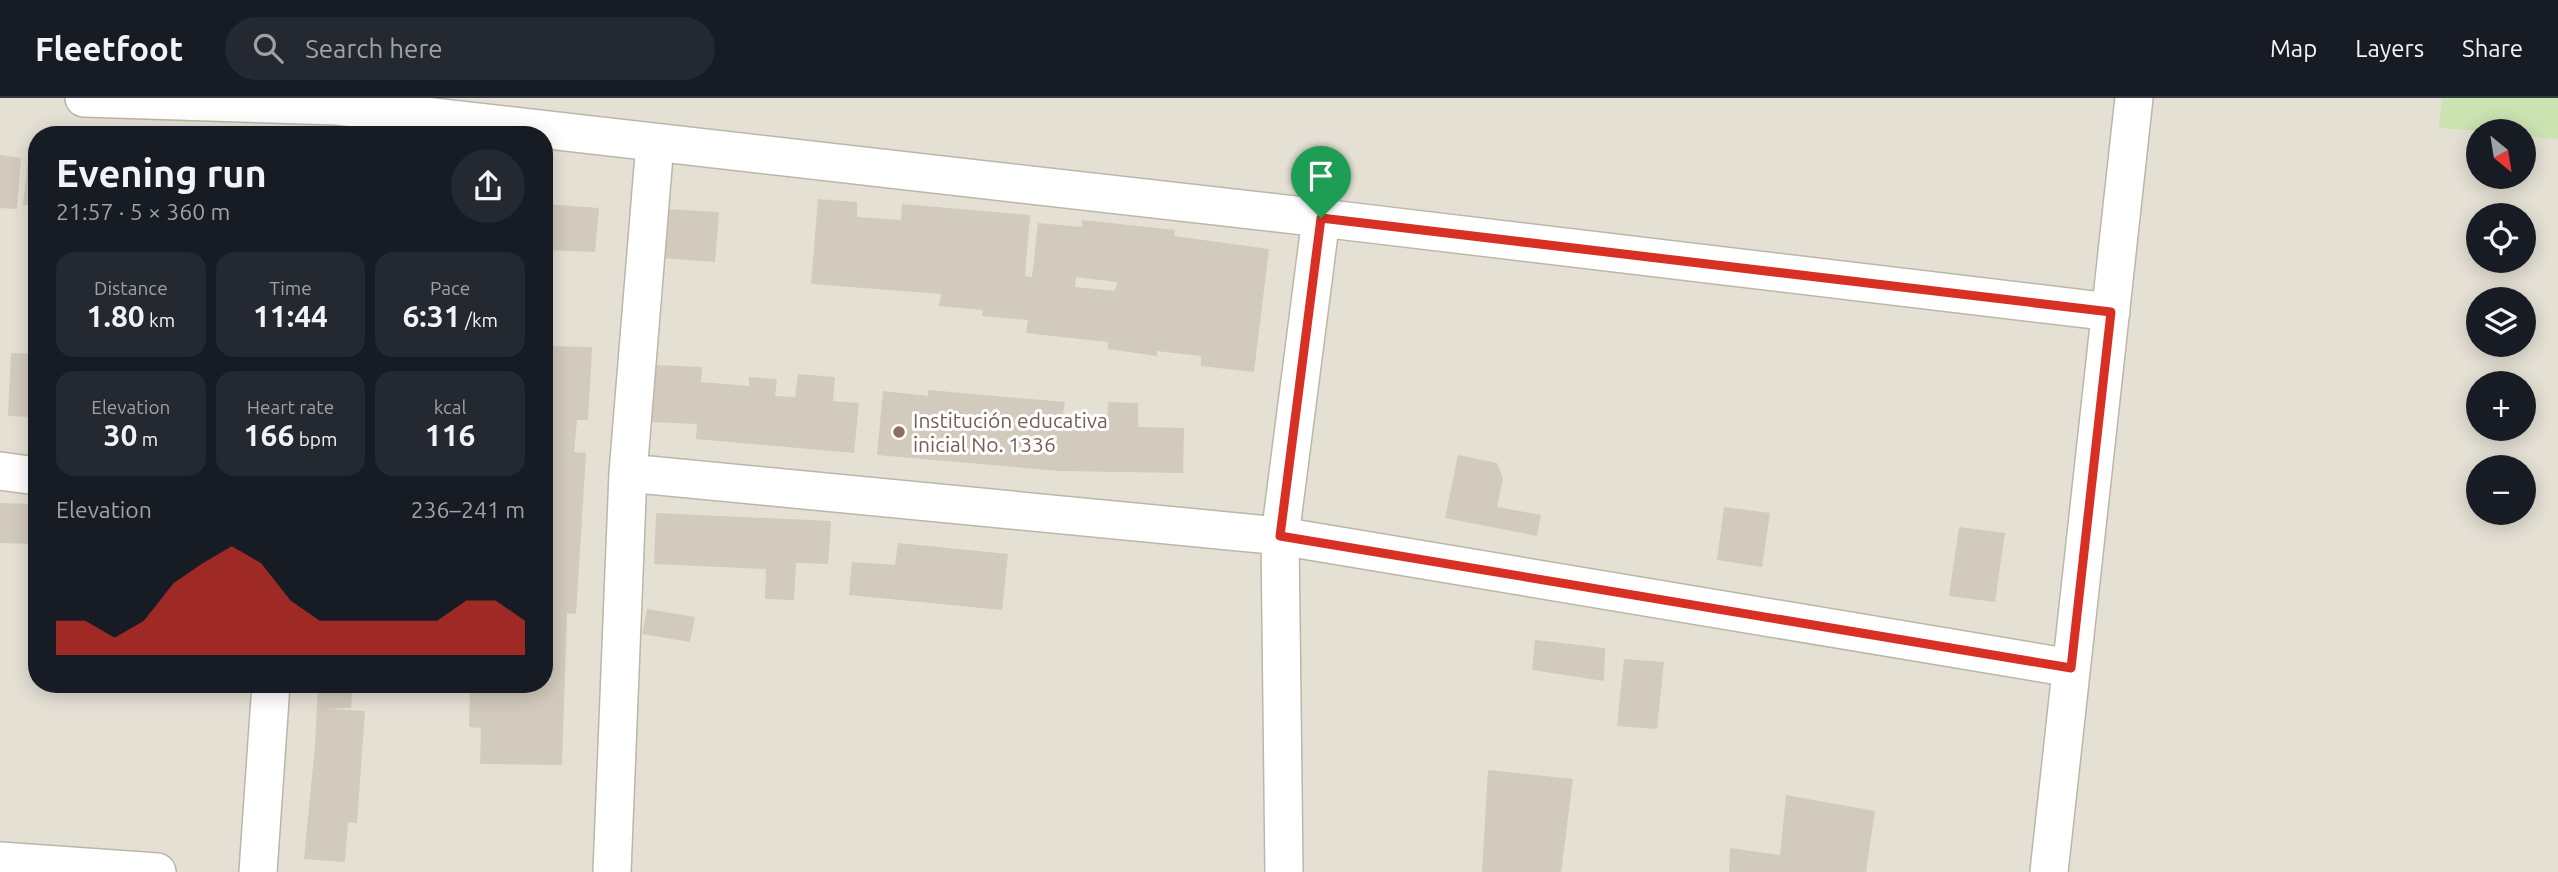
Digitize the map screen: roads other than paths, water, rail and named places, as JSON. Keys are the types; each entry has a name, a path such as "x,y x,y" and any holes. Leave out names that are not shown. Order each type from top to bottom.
{"street":[{"path":"84,98 418,126"},
{"path":"2049,872 2134,98"},
{"path":"553,136 655,143 1321,218 2111,312"},
{"path":"612,872 628,473 655,143"},
{"path":"1284,872 1280,536 1321,218"},
{"path":"0,471 28,475"},
{"path":"628,473 1280,536 2071,668"},
{"path":"258,872 270,693"},
{"path":"0,862 157,872"}],"place":[{"name":"Institución educativa inicial No. 1336","path":"899,432"}]}
